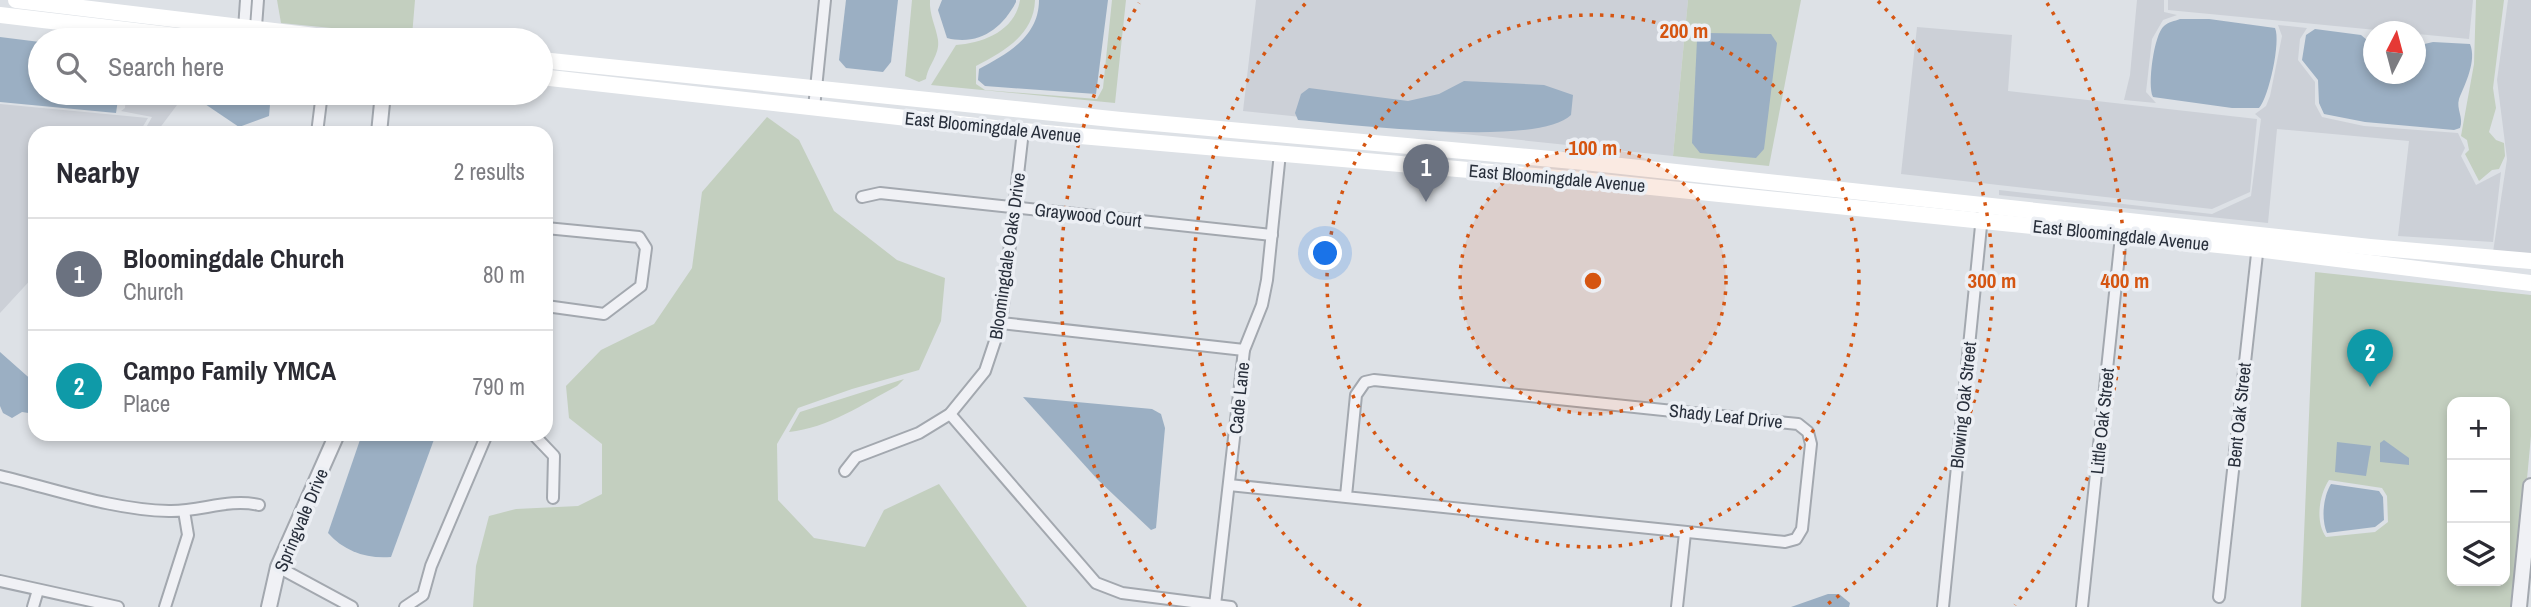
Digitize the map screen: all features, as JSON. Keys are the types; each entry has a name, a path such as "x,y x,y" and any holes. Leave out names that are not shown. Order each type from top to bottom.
{"main road":[{"path":"16,0 215,28"},
{"path":"0,15 110,28"},
{"name":"East Bloomingdale Avenue","path":"553,61 816,90 1983,202 2531,283"},
{"name":"East Bloomingdale Avenue","path":"553,78 1023,131 1582,180 2121,236 2258,242 2531,261"},
{"path":"1110,138 1121,120"},
{"path":"1280,153 1281,135"},
{"path":"1582,180 1584,162"}],"street":[{"path":"246,0 250,28"},
{"path":"252,28 258,0"},
{"path":"814,108 825,0"},
{"path":"318,126 320,105"},
{"path":"380,126 382,105"},
{"name":"Bloomingdale Oaks Drive","path":"845,471 856,457 919,433 950,414 985,371 1001,323 1023,131"},
{"name":"Cade Lane","path":"1215,605 1244,351 1262,305 1280,153"},
{"name":"Graywood Court","path":"862,197 880,193 1272,235"},
{"name":"Blowing Oak Street","path":"1943,607 1983,202"},
{"path":"553,229 639,237 646,248 641,286 604,314 553,307"},
{"name":"Little Oak Street","path":"2082,607 2121,236"},
{"name":"Bent Oak Street","path":"2219,597 2258,242"},
{"path":"1001,323 1244,351"},
{"name":"Shady Leaf Drive","path":"1229,485 1786,542 1796,539 1802,530 1811,444 1808,432 1798,424 1374,380 1365,382 1356,395 1346,496"},
{"path":"950,414 1096,583 1122,593 1231,607"},
{"name":"Springvale Drive","path":"269,607 278,567 334,441"},
{"path":"405,607 423,595 431,566 484,441"},
{"path":"540,441 554,456 553,498"},
{"path":"0,476 138,509 184,511 240,501 259,505"},
{"path":"2519,607 2531,486"},
{"path":"165,607 188,536 184,511"},
{"path":"1677,607 1685,533"},
{"path":"278,567 352,607"},
{"path":"0,581 118,607"},
{"path":"33,607 37,590"}],"shaded area":[{"path":"1256,0 1688,0 1673,156 1243,111"},
{"path":"2137,0 2164,0 2164,12 2177,15 2163,20 2152,39 2146,92 2156,103 2124,100 2130,75"},
{"path":"2168,0 2473,0 2469,39 2426,35 2426,21 2363,21 2363,29 2168,10"},
{"path":"2508,0 2531,0 2531,256 2493,252 2507,159 2497,80"},
{"path":"2278,25 2307,28 2300,39 2298,60 2315,82 2315,104 2322,117 2364,126 2458,133 2465,148 2461,156 2476,185 2501,172 2493,242 2398,236 2409,141 2277,129 2268,223 1999,195 1999,190 2212,214 2251,196 2261,119 2255,114 2266,106 2270,96 2282,36"},
{"path":"1917,27 2012,35 2008,91 2257,119 2250,192 2212,209 1901,174"},
{"path":"0,104 148,118 143,126 28,126 28,283 0,313"},
{"path":"125,105 177,105 161,126 147,126 152,117 121,111"}],"green space":[{"path":"277,0 415,0 413,28 331,28 281,23"},
{"path":"912,0 930,0 938,40 926,79 919,82 905,76"},
{"path":"1020,0 1035,0 1029,23 1016,41 976,66 976,84 985,90 1097,99 1103,88 1112,0 1126,0 1115,103 931,85 956,45 987,38 1005,27 1017,11"},
{"path":"1688,0 1801,0 1769,166 1673,156"},
{"path":"2476,0 2504,0 2493,88 2496,108 2489,132 2496,140 2504,143 2505,156 2499,169 2492,170 2479,181 2465,154 2469,150 2467,140 2461,136 2474,64"},
{"path":"767,117 799,140 834,211 897,260 945,278 941,321 919,370 798,408 777,444 778,500 814,538 865,547 884,510 939,484 1027,607 473,607 476,566 489,516 516,509 578,506 602,494 602,444 569,418 566,386 601,350 654,324 692,268 702,192"},
{"path":"2315,272 2531,295 2531,436 2515,607 2301,607","holes":["2329,480 2382,488 2387,496 2388,522 2375,532 2326,537 2319,516 2323,493"]},
{"path":"904,379 897,386 845,414 818,426 789,432 800,412"}],"water":[{"path":"846,0 898,0 891,62 883,72 846,68 839,60"},
{"path":"942,0 1016,2 1004,20 988,33 969,40 958,40 947,38 938,10"},
{"path":"1039,0 1108,0 1096,94 985,86 978,80 979,69 1020,43 1027,34 1038,13"},
{"path":"2180,19 2209,19 2275,28 2273,69 2267,93 2259,108 2232,108 2153,97 2151,72 2157,39 2164,26"},
{"path":"2315,29 2363,37 2363,84 2426,84 2426,44 2470,44 2471,65 2458,103 2460,128 2454,130 2365,122 2324,114 2319,103 2318,80 2302,60 2306,35"},
{"path":"1707,33 1771,34 1777,43 1764,149 1756,158 1700,153 1692,143 1697,40"},
{"path":"0,37 28,40 28,105 0,102"},
{"path":"1464,81 1544,85 1573,95 1571,115 1552,125 1484,132 1398,129 1298,120 1295,113 1301,94 1309,88 1408,101 1439,94"},
{"path":"32,105 117,105 116,113"},
{"path":"206,105 270,105 269,116 238,126"},
{"path":"0,352 28,377 28,413 22,412 12,418 3,413 0,406"},
{"path":"1023,397 1152,409 1161,414 1165,428 1156,528 1151,530 1098,480"},
{"path":"2384,440 2409,458 2409,465 2380,462 2380,443"},
{"path":"360,441 433,441 391,557 373,557 356,552 341,545 328,533"},
{"path":"2337,442 2371,446 2366,476 2335,472"},
{"path":"2331,484 2379,491 2383,497 2384,520 2375,527 2327,533 2324,508"},
{"path":"1828,594 1839,594 1850,603 1849,607 1791,607"}],"place":[{"name":"Bloomingdale Church","path":"1426,202"},
{"name":"Campo Family YMCA","path":"2370,387"}]}
